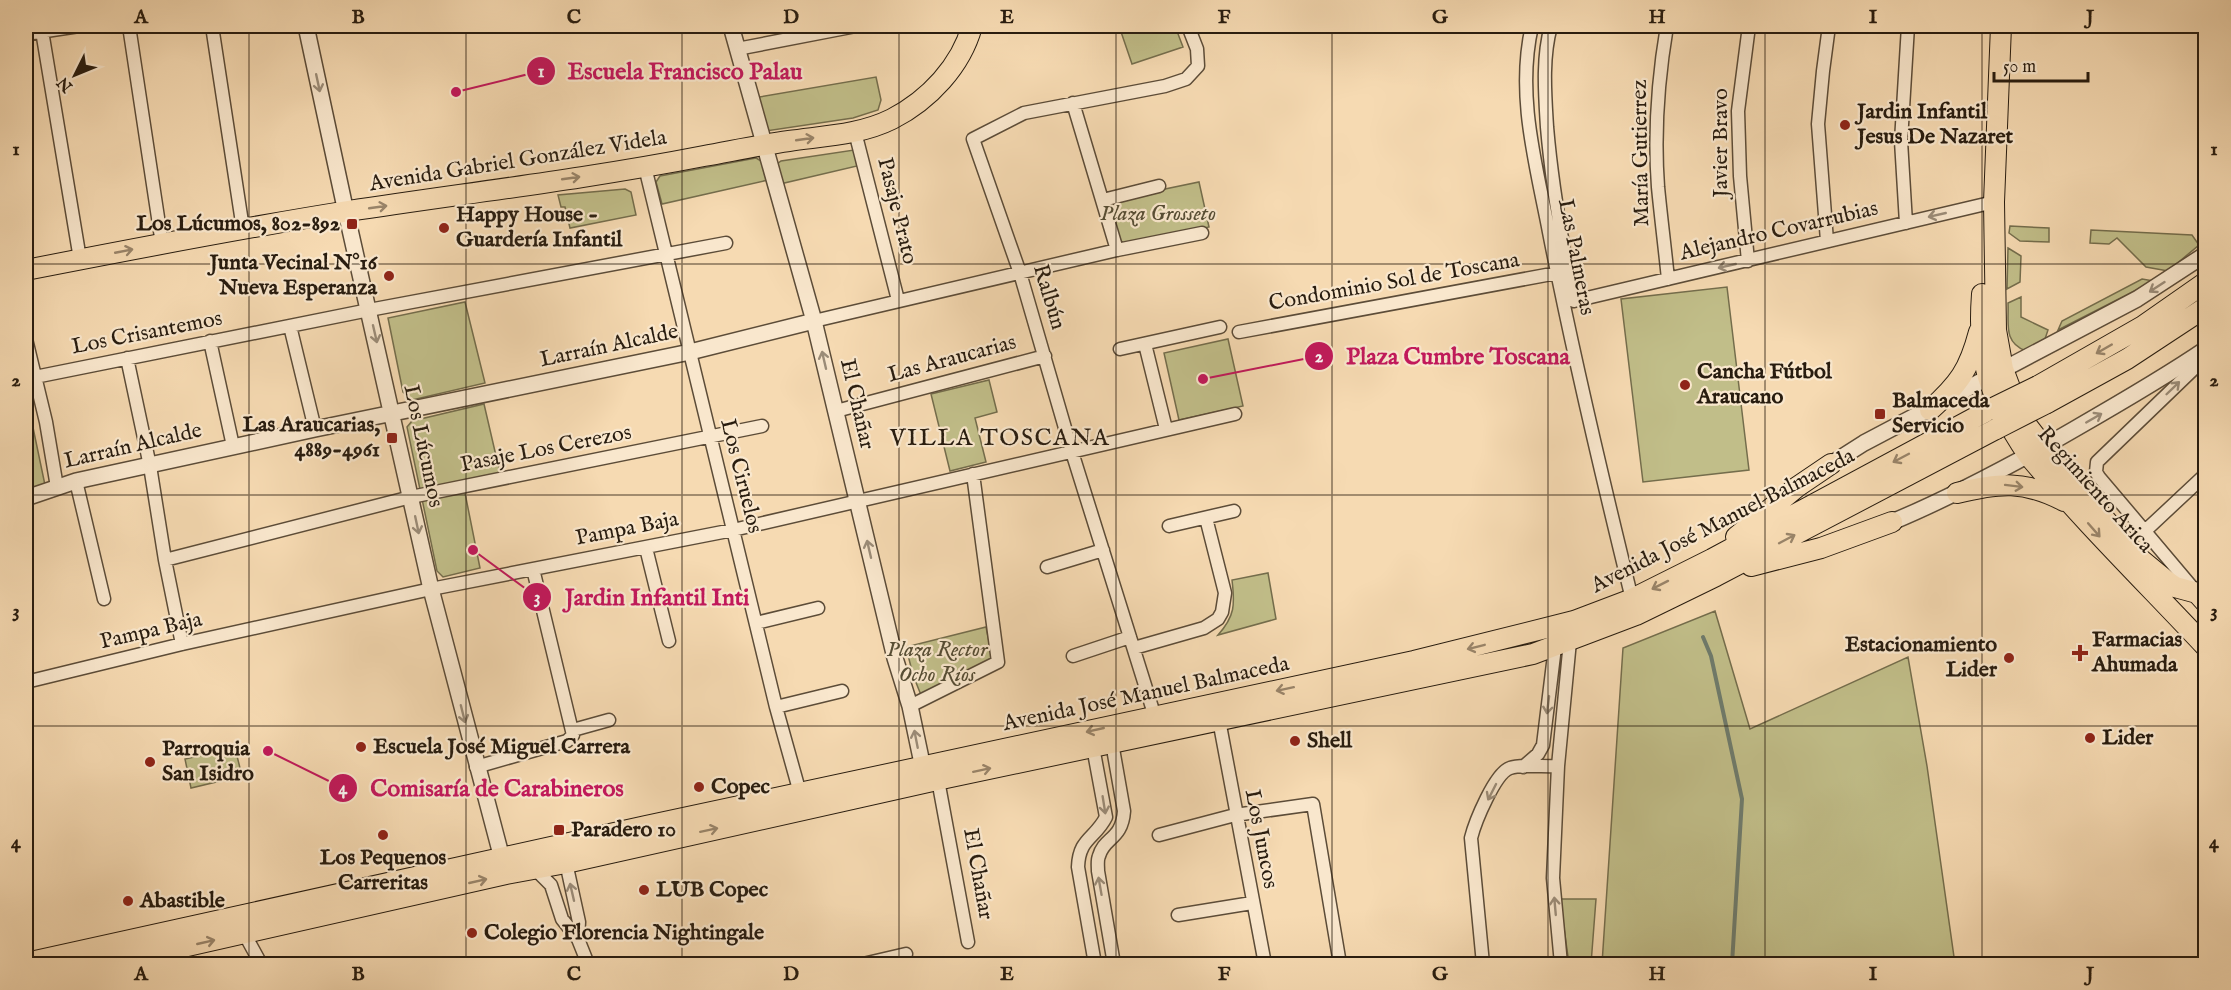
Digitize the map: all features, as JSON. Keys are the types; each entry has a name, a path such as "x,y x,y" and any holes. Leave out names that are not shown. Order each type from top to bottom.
{"main road":[{"name":"Avenida Gabriel González Videla","path":"26,270 243,229 855,132 893,119 933,90 953,67 966,44 972,26"},
{"name":"Regimiento Arica","path":"1995,373 1994,202 2001,26"},
{"name":"Regimiento Arica","path":"1994,202 1982,296 1982,321 1995,373 2034,437 2036,451 2075,509 2205,647"},
{"name":"Avenida José Manuel Balmaceda","path":"26,963 564,854 905,788 930,774 1155,717 1457,652 1574,621 1714,567 1996,429 2205,282"},
{"name":"Avenida José Manuel Balmaceda","path":"108,964 129,962 504,867 536,870 564,854 800,793 1103,745 1533,654 1636,615 1714,567 1989,410 2043,394 2127,359 2205,307"},
{"path":"1930,410 1954,388 1961,377 1975,348 1982,321"},
{"name":"Regimiento Arica","path":"2036,451 2128,547 2161,577 2175,586 2203,594"},
{"path":"1714,567 1748,526 1797,487 1831,464"},
{"path":"1957,493 1994,485 2013,485 2043,491 2065,501 2075,509"},
{"path":"1714,567 1821,548 1892,522"}],"street":[{"path":"26,34 79,26"},
{"path":"129,26 162,244"},
{"path":"212,26 243,229"},
{"name":"Los Lúcumos","path":"306,26 431,589 504,867"},
{"name":"El Chañar","path":"731,26 814,321 895,658 930,774 968,942"},
{"path":"737,49 856,26"},
{"name":"Ralbún","path":"1155,717 1072,452 1020,273 973,139 1024,113 1186,80 1198,66 1197,49 1188,26"},
{"name":"Las Palmeras","path":"1532,26 1526,67 1527,103 1557,273 1595,450 1632,599"},
{"name":"Las Palmeras","path":"1551,26 1546,47 1545,102 1557,215 1574,301"},
{"name":"María Gutierrez","path":"1668,26 1660,68 1657,127 1658,186 1668,279"},
{"name":"Javier Bravo","path":"1748,261 1740,176 1738,111 1749,26"},
{"path":"1827,242 1818,124 1829,26"},
{"path":"1906,223 1901,141 1908,26"},
{"path":"42,31 80,259"},
{"path":"1073,103 1117,250"},
{"name":"Pasaje Prato","path":"855,132 898,300"},
{"name":"Los Ciruelos","path":"645,167 776,706 800,793"},
{"path":"1103,200 1159,186"},
{"name":"Alejandro Covarrubias","path":"1574,301 1994,202"},
{"name":"Larraín Alcalde","path":"26,498 76,481 233,446 690,352 898,300 1202,233"},
{"name":"Los Crisantemos","path":"31,374 127,358 726,243"},
{"path":"1831,464 1864,443 2137,299 2205,254"},
{"name":"Condominio Sol de Toscana","path":"1239,332 1557,273"},
{"path":"290,326 315,429"},
{"path":"1120,349 1220,327"},
{"path":"26,339 31,374 46,422 57,487"},
{"path":"210,341 233,446"},
{"path":"1145,344 1166,429"},
{"path":"1892,522 1957,493 2036,451 2152,385 2205,349"},
{"name":"Las Araucarias","path":"836,411 1045,356"},
{"path":"2203,594 2145,531 2096,472 2097,462 2205,357"},
{"path":"127,358 150,466 165,560 182,644"},
{"name":"Pampa Baja","path":"26,682 182,644 431,589 733,530 1235,414"},
{"name":"Pasaje Los Cerezos","path":"165,560 411,497 762,426"},
{"path":"909,706 998,662 973,474"},
{"path":"2145,531 2205,474"},
{"path":"76,481 104,598"},
{"path":"1169,526 1234,511"},
{"path":"1073,656 1204,628 1218,619 1222,612 1225,593 1206,518"},
{"path":"646,548 669,641"},
{"path":"1047,567 1103,550"},
{"path":"476,767 571,739 573,730 533,569"},
{"path":"756,623 819,608"},
{"path":"1561,964 1553,878 1562,644"},
{"path":"1523,767 1538,754 1543,745 1562,644"},
{"path":"776,706 842,691"},
{"path":"573,730 609,720"},
{"name":"Los Juncos","path":"1219,720 1235,815 1265,964"},
{"path":"1103,745 1124,811 1119,832 1098,856 1098,871 1114,964"},
{"path":"1095,964 1078,867 1078,855 1082,846 1106,817 1103,745"},
{"path":"1483,964 1471,838 1474,827 1500,774 1511,767 1558,766"},
{"path":"1159,836 1235,815 1313,804 1340,964"},
{"path":"564,854 579,922 578,939"},
{"path":"536,870 551,885 562,919 578,939 588,964"},
{"path":"1178,915 1252,903"},
{"path":"1087,919 1106,917"},
{"path":"244,933 261,964"},
{"path":"863,964 906,954"}],"green space":[{"path":"1119,26 1175,26 1183,47 1132,64"},
{"path":"876,77 881,100 878,110 853,118 766,131 759,97"},
{"path":"854,150 857,166 780,184 777,164 781,161"},
{"path":"756,158 763,162 768,180 662,204 656,182 660,176"},
{"name":"Plaza Grosseto","path":"1199,182 1209,227 1119,246 1107,201"},
{"path":"625,189 631,192 636,215 570,228 565,207 561,207 558,195"},
{"path":"2010,226 2049,228 2049,242 2020,241 2009,233"},
{"path":"2091,230 2192,235 2199,245 2168,271 2146,267 2117,238 2109,244 2090,243"},
{"path":"2008,248 2021,256 2020,282 2007,289"},
{"path":"2142,279 2154,281 2058,330 2062,321"},
{"name":"Cancha Fútbol Araucano","path":"1727,287 1749,470 1643,482 1621,299"},
{"path":"2021,297 2021,317 2048,330 2044,342 2026,351 2014,343 2010,337 2008,325 2008,303"},
{"path":"465,302 485,383 412,400 403,392 388,318"},
{"path":"1228,339 1243,406 1179,420 1164,353"},
{"path":"989,380 997,412 975,418 986,462 950,471 931,394"},
{"path":"484,404 500,473 463,483 480,568 443,577 437,571 407,427 412,421"},
{"path":"31,418 45,485 26,491 26,420"},
{"path":"1268,573 1276,619 1218,635 1231,616 1232,580"},
{"path":"1715,611 1750,729 1908,657 1927,766 1955,964 1602,964 1623,648"},
{"name":"Plaza Rector Ocho Ríos","path":"986,627 993,661 921,695 906,647"},
{"path":"235,748 242,776 191,788 185,759"},
{"path":"1560,899 1596,899 1591,964 1569,964"}],"waterway":[{"path":"1703,637 1711,656 1742,799 1732,964"}],"place":[{"name":"Escuela Francisco Palau","path":"456,92"},
{"name":"Jardin Infantil Jesus De Nazaret","path":"1845,125"},
{"name":"Los Lúcumos, 802-892","path":"352,224"},
{"name":"Happy House - Guardería Infantil","path":"444,228"},
{"name":"Junta Vecinal N°16 Nueva Esperanza","path":"389,276"},
{"name":"Plaza Cumbre Toscana","path":"1203,379"},
{"name":"Cancha Fútbol Araucano","path":"1685,385"},
{"name":"Balmaceda Servicio","path":"1880,414"},
{"name":"Las Araucarias, 4889-4961","path":"392,438"},
{"name":"Jardin Infantil Inti","path":"473,550"},
{"name":"Farmacias Ahumada","path":"2080,653"},
{"name":"Estacionamiento Lider","path":"2009,658"},
{"name":"Lider","path":"2090,738"},
{"name":"Shell","path":"1295,741"},
{"name":"Escuela José Miguel Carrera","path":"361,747"},
{"name":"Comisaría de Carabineros","path":"268,751"},
{"name":"Parroquia San Isidro","path":"150,762"},
{"name":"Copec","path":"699,787"},
{"name":"Paradero 10","path":"559,830"},
{"name":"Los Pequenos Carreritas","path":"383,835"},
{"name":"LUB Copec","path":"644,890"},
{"name":"Abastible","path":"128,901"},
{"name":"Colegio Florencia Nightingale","path":"472,933"}],"district":[{"name":"VILLA TOSCANA","path":"1000,438"}]}
